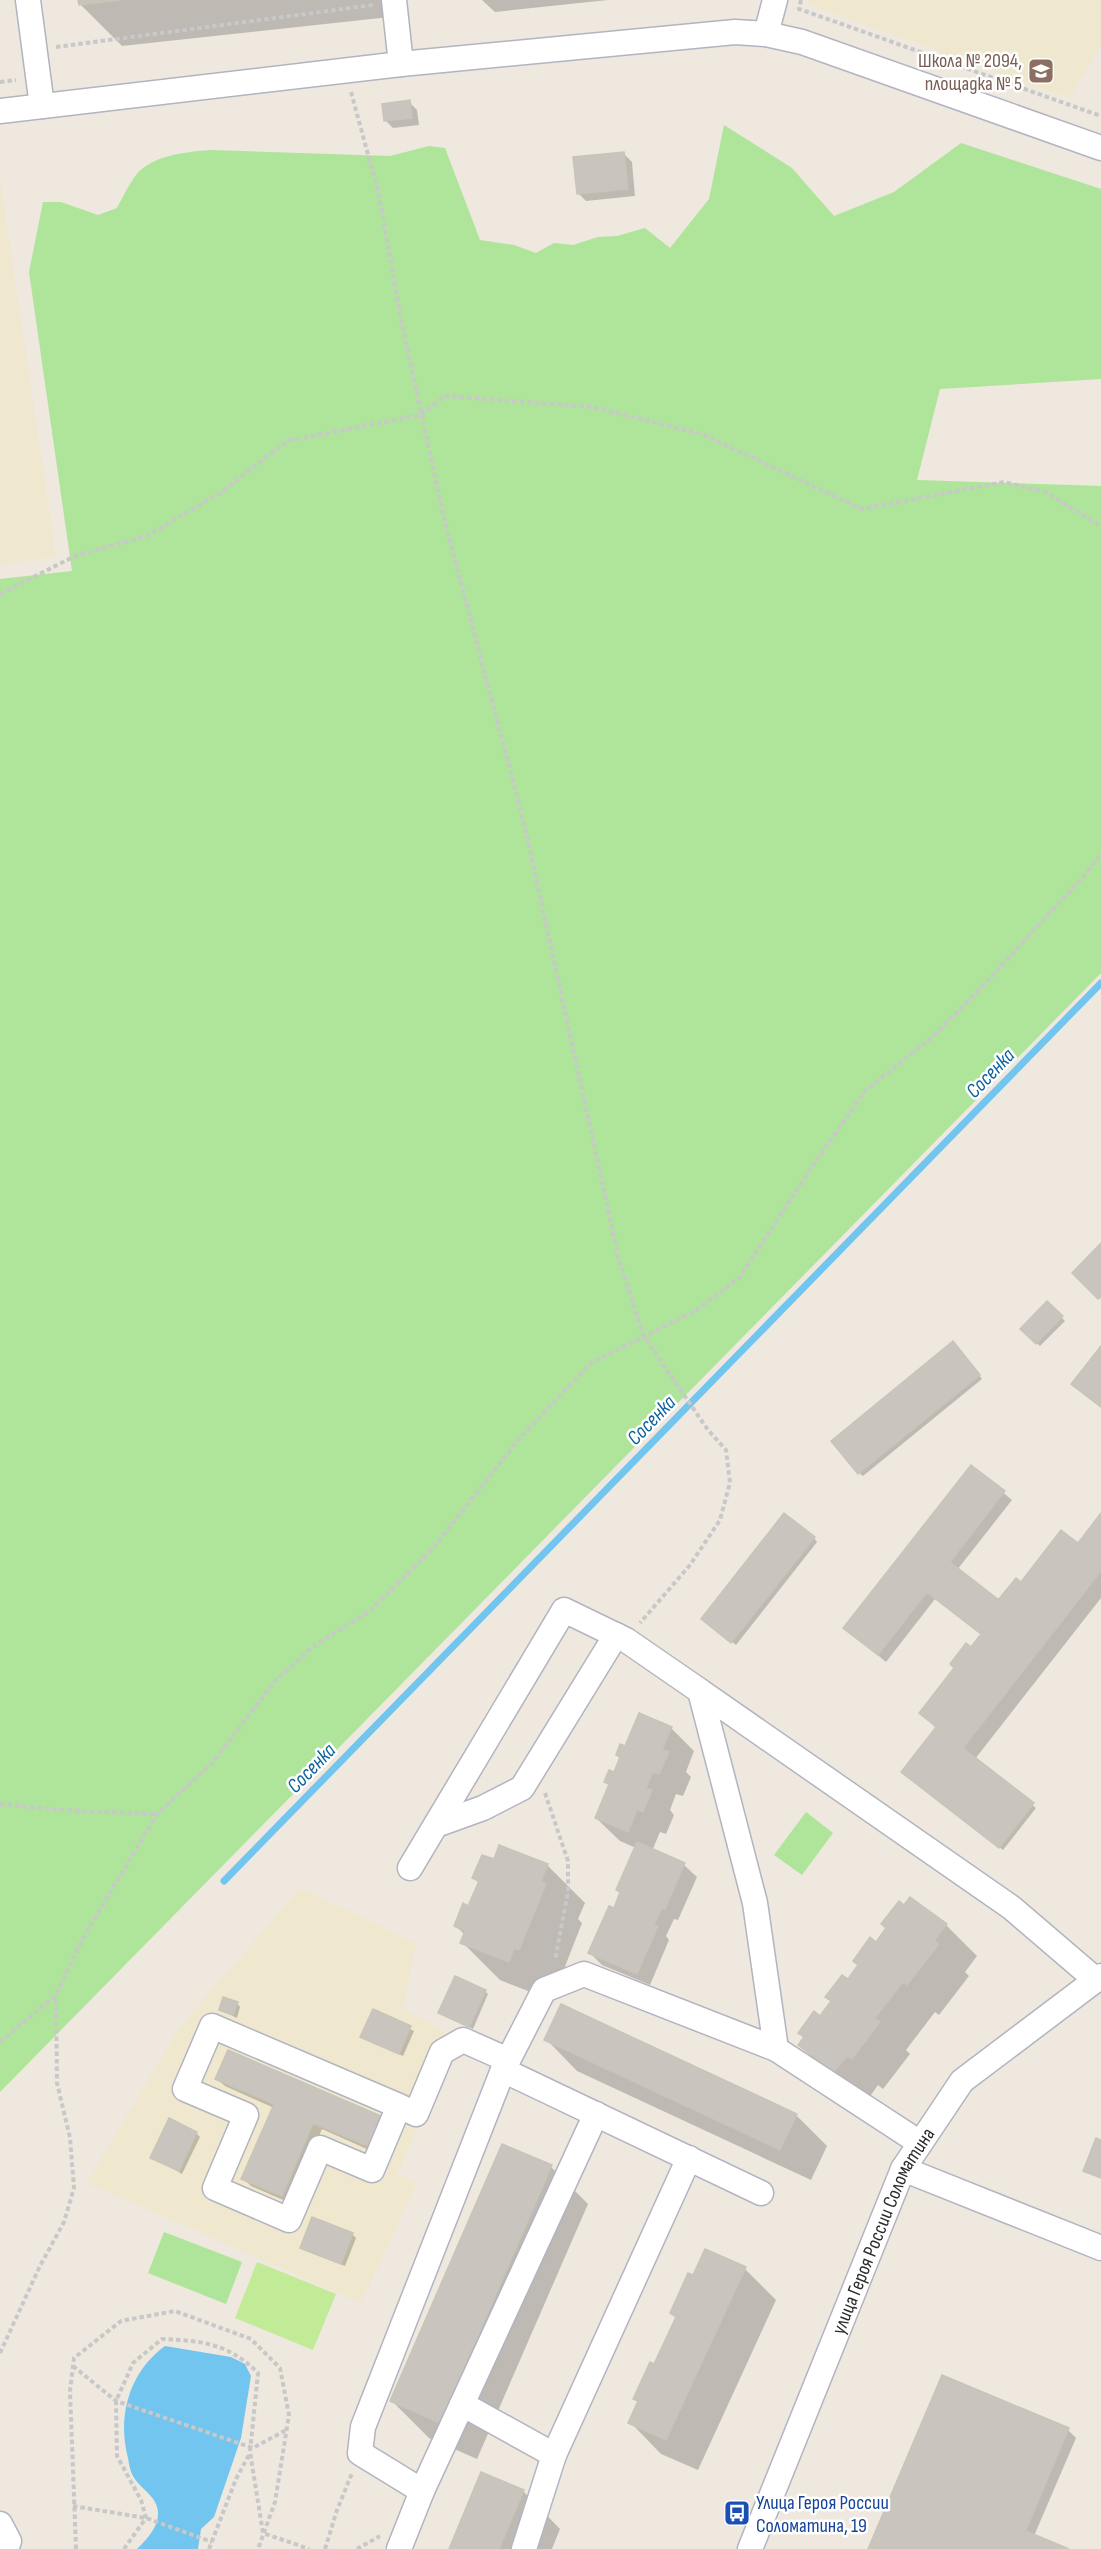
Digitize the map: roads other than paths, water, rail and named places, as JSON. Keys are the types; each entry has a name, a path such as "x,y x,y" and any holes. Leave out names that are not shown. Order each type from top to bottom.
{"street":[{"path":"28,0 42,106"},
{"path":"766,34 774,0"},
{"path":"394,1 401,64"},
{"path":"0,111 343,70 735,32 766,34 802,42 1101,148"},
{"path":"410,1868 564,1610 621,1637 700,1691 1012,1908 1098,1978"},
{"path":"436,1825 483,1808 522,1788 621,1637"},
{"path":"700,1691 755,1903 776,2049"},
{"path":"422,2491 360,2453 363,2427 506,2065 544,1990 584,1974 776,2049 921,2143"},
{"name":"улица Героя России Соломатина","path":"750,2549 903,2169 962,2081 1098,1978"},
{"path":"399,2106 372,2169 320,2148 289,2220 215,2188 246,2115 185,2089 213,2026 399,2106 416,2114 442,2052 463,2040 596,2114 761,2193"},
{"path":"399,2549 422,2491 596,2114"},
{"path":"524,2549 554,2455 689,2158"},
{"path":"903,2169 1101,2248"},
{"path":"462,2404 554,2455"},
{"path":"0,2524 9,2541 6,2549"}],"water":[{"path":"165,2346 231,2357 245,2364 251,2376 241,2438 214,2517 201,2529 198,2549 137,2549 154,2529 158,2514 156,2503 131,2472 125,2442 125,2411 129,2396 142,2369"}],"waterway":[{"name":"Сосенка","path":"224,1881 1101,983"}],"place":[{"name":"Школа № 2094, площадка № 5","path":"1041,71"},
{"name":"Улица Героя России Соломатина, 19","path":"737,2513"}]}
